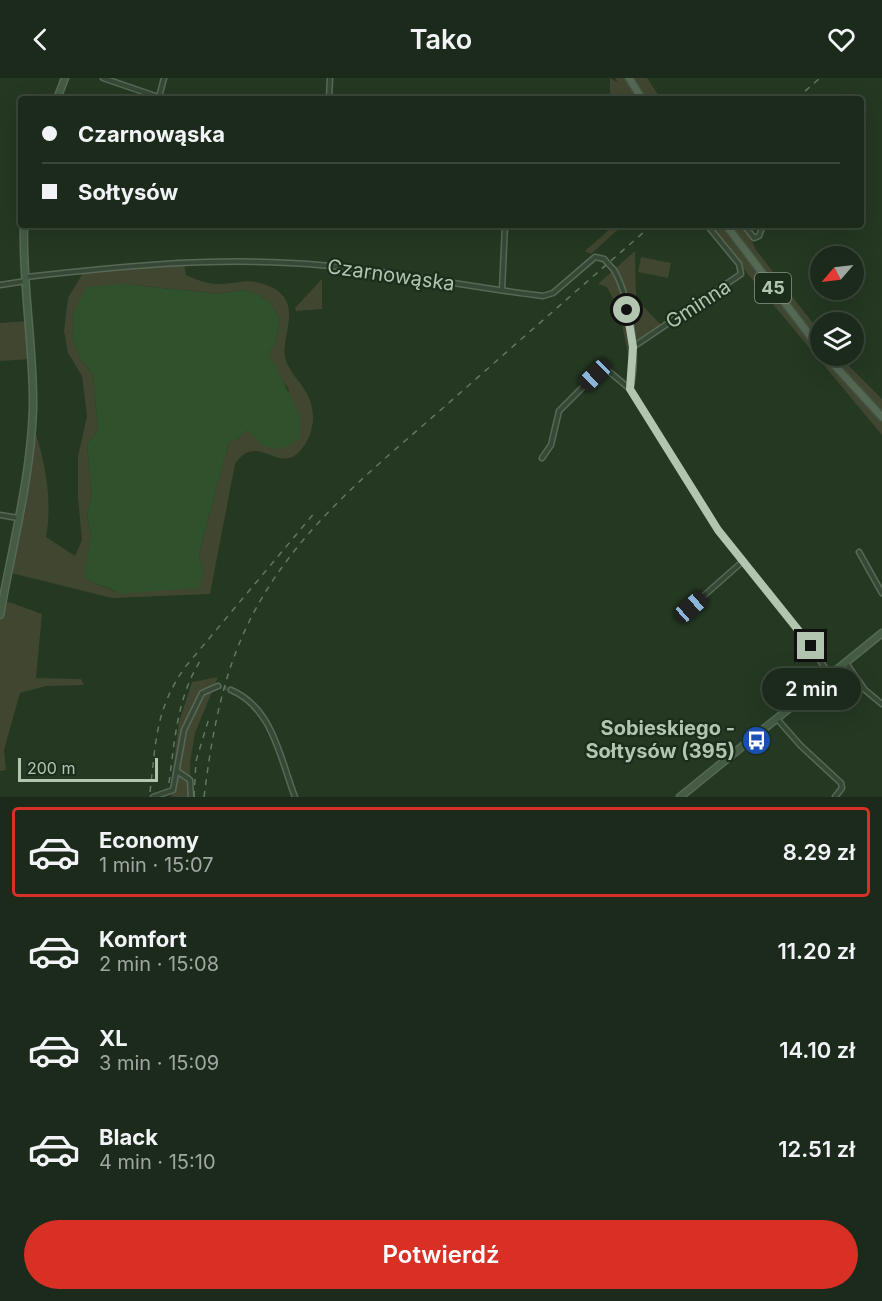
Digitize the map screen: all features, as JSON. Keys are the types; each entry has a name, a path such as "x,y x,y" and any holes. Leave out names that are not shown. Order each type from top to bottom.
{"main road":[{"path":"629,78 640,96"},
{"name":"45","path":"728,228 810,336"},
{"path":"835,366 882,415"}],"street":[{"path":"58,96 64,78"},
{"path":"103,78 148,96"},
{"path":"162,96 164,78"},
{"path":"329,96 330,78"},
{"path":"0,615 28,458 33,408 24,228"},
{"path":"502,290 505,228"},
{"name":"Gminna","path":"633,347 741,274 739,264 709,228"},
{"path":"746,228 754,238 759,236 762,228"},
{"name":"Czarnowąska","path":"0,285 26,279 153,264 290,262 549,295 595,257 604,259 614,270 624,292 633,347 630,389"},
{"path":"542,458 551,445 559,411 595,375 606,369 630,389 718,530 796,627 831,676"},
{"path":"0,515 18,518"},
{"path":"859,552 882,593"},
{"path":"691,607 742,562"},
{"path":"680,797 778,720 882,633"},
{"path":"846,663 865,690 882,704"},
{"path":"153,797 173,790 184,730 202,693 218,686"},
{"path":"231,690 255,704 266,719 295,797"},
{"path":"778,720 801,746 841,783 842,788 835,797"},
{"path":"177,771 190,780 191,797"}],"shaded area":[{"path":"610,78 617,82 616,78 647,78 659,96 610,96"},
{"path":"611,228 620,228 591,254 585,251"},
{"path":"710,228 745,228 756,250 810,319 810,349"},
{"path":"635,251 636,299 663,327 633,347 633,378 619,310 607,287 598,284"},
{"path":"641,257 671,263 668,278 638,272"},
{"path":"184,265 186,275 199,280 217,284 257,282 281,293 287,301 289,319 285,357 310,400 313,424 304,446 291,457 283,459 251,451 243,455 235,464 210,594 112,598 7,572 32,423 41,450 48,494 46,537 75,556 82,540 78,498 78,456 87,416 82,376 68,353 64,331 68,298 84,271","holes":["125,284 219,294 242,290 257,294 270,302 280,319 276,340 269,353 276,371 289,390 262,445 251,432 245,431 238,439 229,442 199,553 203,573 118,594 92,582 85,576 91,536 87,514 92,495 87,444 98,431 93,374 81,360 73,339 74,313"]},
{"path":"322,279 322,309 296,311 295,308"},
{"path":"125,284 219,294 242,290 257,294 270,302 280,319 276,340 269,353 300,416 300,438 276,449 265,446 245,431 238,439 229,442 199,553 203,573 199,588 118,594 84,576 91,536 87,514 92,495 87,444 98,431 93,374 81,360 73,339 74,313 86,287"},
{"path":"29,321 31,359 0,361 0,323"},
{"path":"824,366 849,366 882,399 882,435"},
{"path":"3,600 42,614 36,678 81,679 84,685 46,686 20,693 4,750 6,770 0,771 0,615"},
{"path":"218,677 195,733 190,763 191,797 172,797 170,792 179,722 192,682"}],"tunnel":[{"path":"218,686 231,690"}],"railway":[{"path":"799,96 820,78"},
{"path":"204,797 215,726 226,680 253,614 271,583 292,554 314,527 364,478 649,228"},
{"path":"150,792 159,726 168,697 176,682 186,666 316,511"},
{"path":"169,783 178,718 187,687 202,658"},
{"path":"194,797 196,761 209,718"}],"place":[{"name":"Sobieskiego - Sołtysów (395)","path":"756,740"}],"route":[{"path":"627,310 633,347 633,378 630,389 718,530 811,646"}]}
